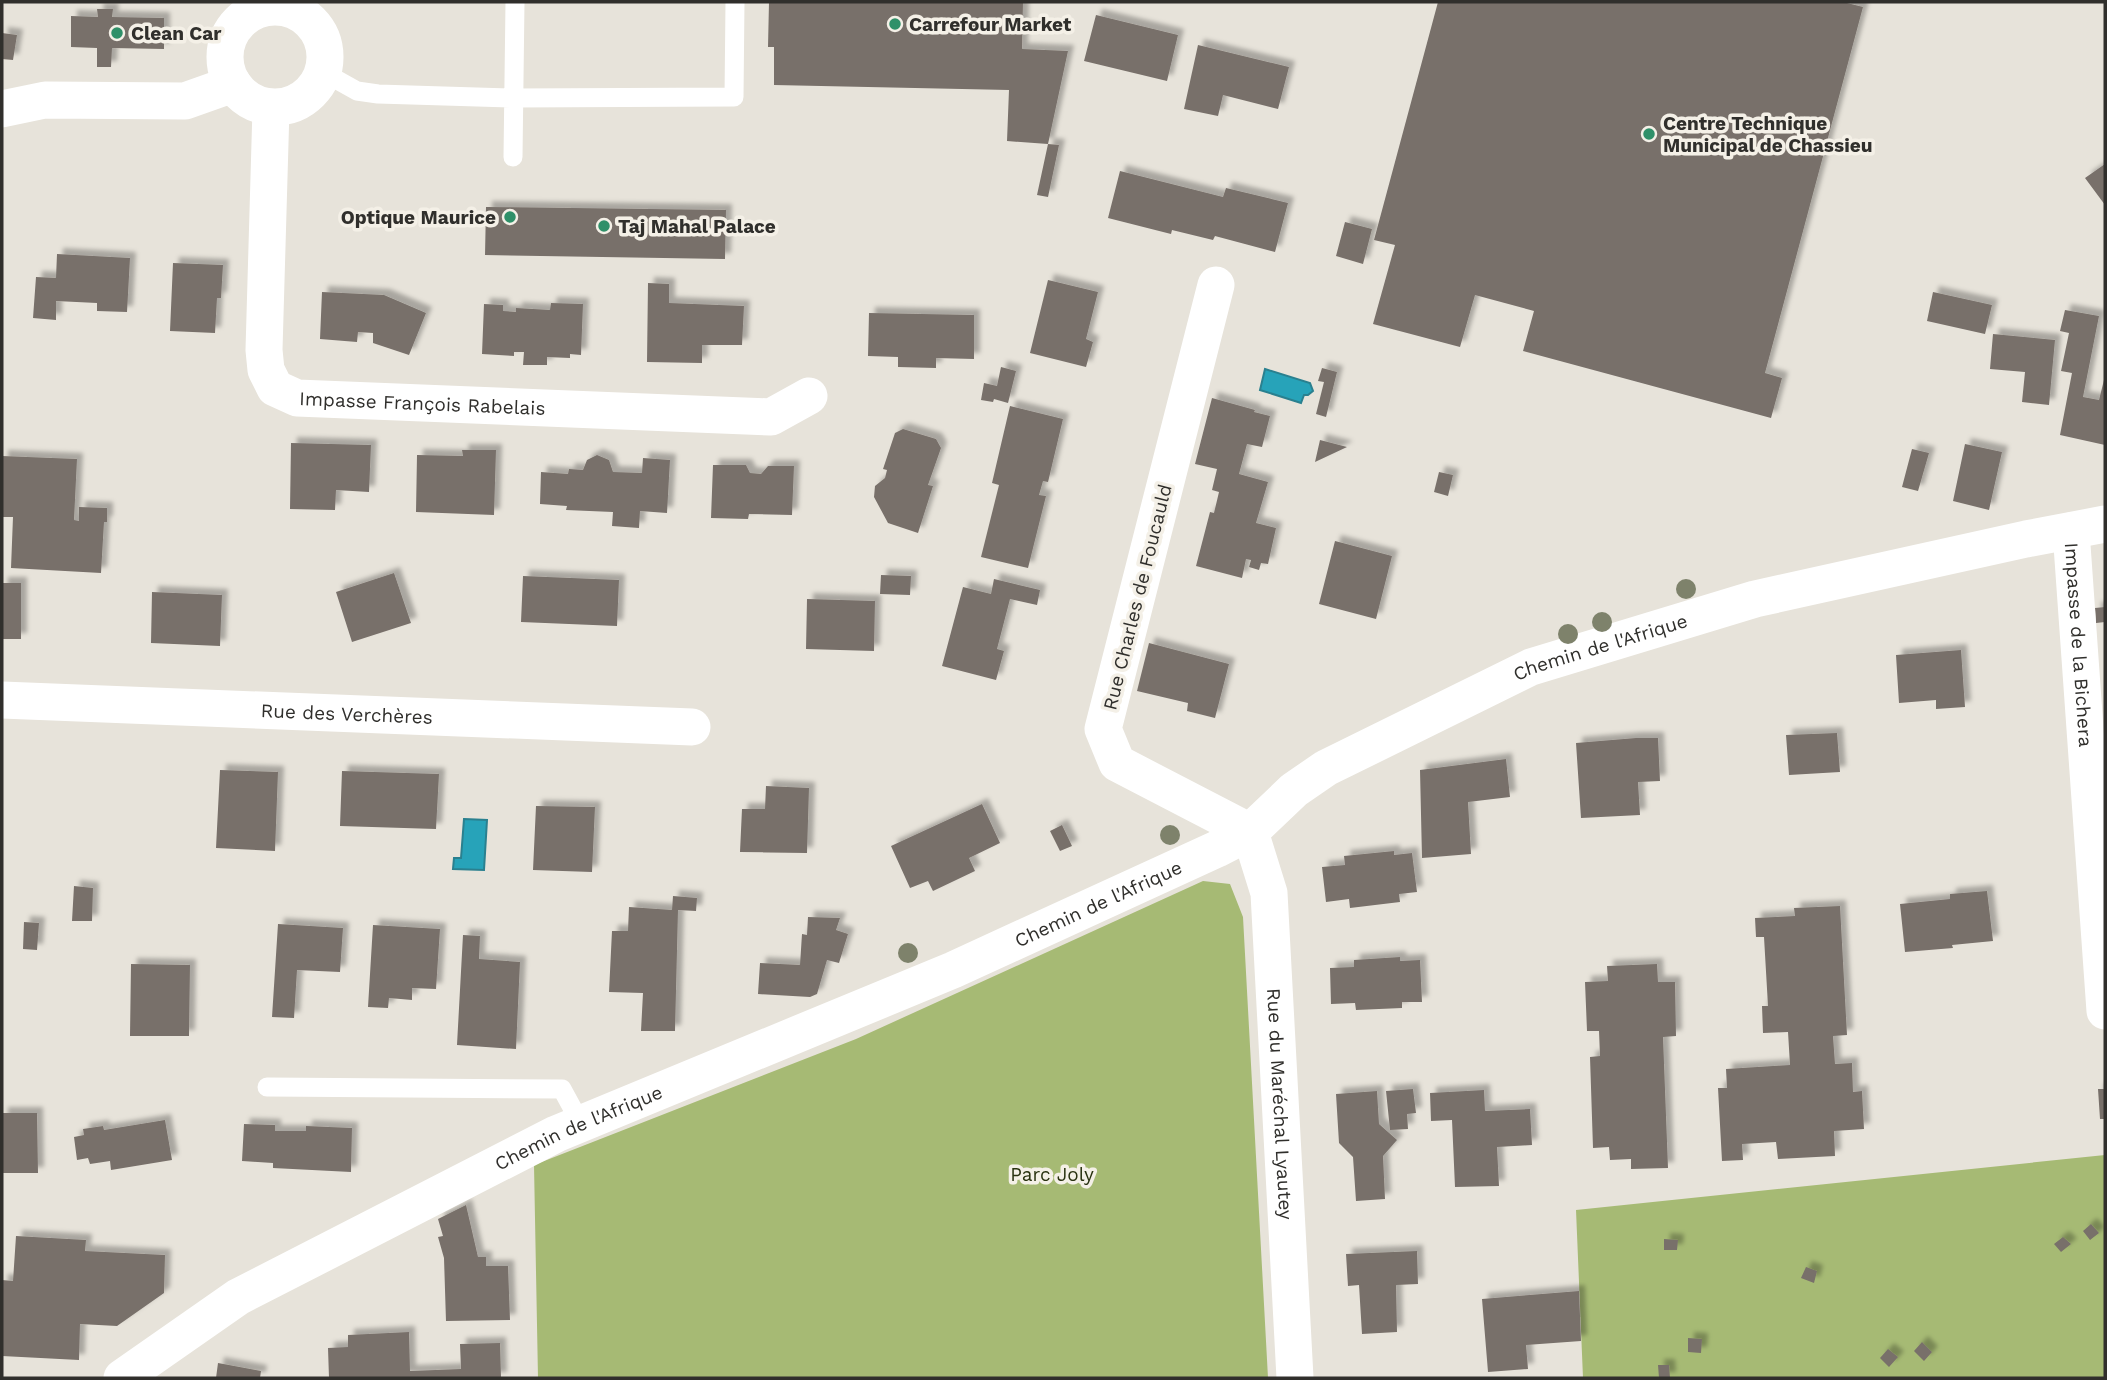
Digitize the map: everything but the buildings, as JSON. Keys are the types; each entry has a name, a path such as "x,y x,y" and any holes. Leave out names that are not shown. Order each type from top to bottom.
{"street":[{"path":"259,6 290,9 304,17 315,28 322,41 325,57 323,72 315,87 303,99 288,106 271,108 246,98 233,84 228,77 225,50 237,24 259,6"},
{"path":"2,109 45,100 185,101 233,84"},
{"name":"Impasse François Rabelais","path":"271,108 264,349 266,370 275,388 297,398 771,417 809,396"},
{"name":"Rue Charles de Foucauld","path":"1216,285 1104,729 1118,763 1250,832"},
{"name":"Chemin de l'Afrique","path":"122,1378 238,1297 544,1140 953,970 1250,832 1294,790 1326,768 1531,667 1755,598 2088,527"},
{"name":"Impasse de la Bichera","path":"2088,527 2105,1011"},
{"name":"Rue des Verchères","path":"2,700 692,727"},
{"name":"Rue du Maréchal Lyautey","path":"1250,832 1269,893 1295,1378"}],"lane":[{"path":"513,157 514,2"},
{"path":"323,72 357,91 378,94 514,98 734,97 735,2"},
{"path":"267,1087 562,1089 581,1124"}],"green space":[{"name":"Parc Joly","path":"1203,881 1230,884 1243,917 1268,1378 538,1378 534,1165 856,1039"},
{"path":"2105,1155 2105,1378 1583,1378 1576,1210"}],"water":[{"path":"1265,369 1310,383 1313,391 1304,395 1301,403 1260,390"},
{"path":"464,819 487,820 484,870 453,869 454,858 461,858"}],"place":[{"name":"Carrefour Market","path":"895,24"},
{"name":"Clean Car","path":"117,33"},
{"name":"Centre Technique Municipal de Chassieu","path":"1649,134"},
{"name":"Optique Maurice","path":"510,217"},
{"name":"Taj Mahal Palace","path":"604,226"}]}
